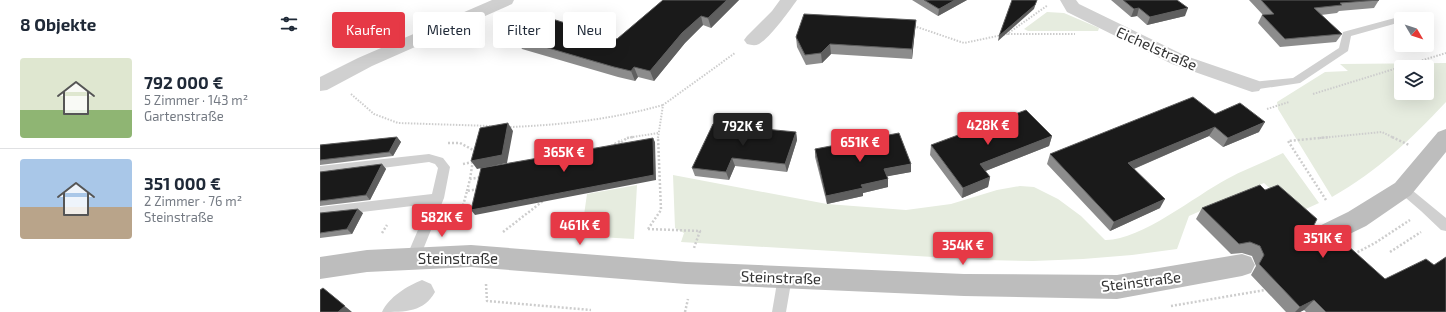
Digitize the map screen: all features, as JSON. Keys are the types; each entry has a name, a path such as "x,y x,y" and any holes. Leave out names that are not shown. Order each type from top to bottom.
{"main road":[{"path":"1318,238 1357,219 1403,189 1446,137"},
{"name":"Steinstraße","path":"320,268 367,260 471,256 686,273 964,285 1117,287 1242,265"}],"street":[{"path":"325,82 506,0"},
{"path":"753,40 778,15 789,0"},
{"name":"Eichelstraße","path":"1068,0 1073,8 1179,60 1252,86"},
{"path":"396,312 422,292"}],"lane":[{"path":"1252,86 1296,81 1344,49 1346,34 1394,21"},
{"path":"320,171 428,158 439,161 444,167 438,198 413,258"},
{"path":"1403,189 1426,207 1446,226"},
{"path":"320,212 438,198"},
{"path":"779,312 785,277"}],"path":[{"path":"1007,34 1050,4"},
{"path":"912,25 964,43 1007,34 1077,34"},
{"path":"504,127 579,122 633,114 663,105 753,40"},
{"path":"1312,95 1446,53"},
{"path":"325,82 374,114 398,123 498,127"},
{"path":"1267,109 1289,102"},
{"path":"663,105 658,133 657,160 661,210 648,229 700,231"},
{"path":"1326,200 1288,141 1382,132 1431,155"},
{"path":"606,147 627,138 658,133"},
{"path":"608,152 627,138"},
{"path":"467,191 470,179 484,177"},
{"path":"471,256 546,199"},
{"path":"1349,256 1381,239 1426,207"},
{"path":"1390,252 1427,228"},
{"path":"486,284 487,301 591,310"}],"shaded area":[{"path":"1047,12 1064,13 1099,28 1098,31 1028,31 1024,29"},
{"path":"1394,63 1394,100 1434,100 1434,63 1446,63 1446,102 1406,142 1379,166 1332,197 1278,109 1277,102 1325,72 1348,71 1340,64"},
{"path":"1283,153 1319,203 1297,213 1264,183 1189,216 1177,249 1132,255 1033,261 984,260 681,242 684,233 675,228 673,175 827,204 906,210 951,204 997,190 1020,186 1034,187 1058,199 1081,216 1105,240 1119,238 1151,226 1227,179"},
{"path":"637,185 634,239 581,236 587,194"}],"building":[{"path":"663,0 727,0 708,18 701,16 682,33 650,71 634,67 631,71 548,48 555,48 555,20 563,22 563,48 616,48 617,39"},
{"path":"924,0 955,0 939,9"},
{"path":"1012,0 1037,0 1035,5 999,36"},
{"path":"1123,0 1177,0 1188,8 1150,17 1139,8 1134,9"},
{"path":"1261,0 1379,0 1340,3 1342,5 1314,8 1342,34 1285,39 1262,15 1274,14"},
{"path":"804,14 916,20 912,49 830,44 821,53 805,55 796,37"},
{"path":"1193,97 1215,114 1240,103 1265,122 1228,138 1215,127 1128,163 1165,199 1114,222 1050,154"},
{"path":"1026,110 1052,136 980,164 990,177 963,188 931,145"},
{"path":"508,123 502,155 471,161 480,128"},
{"path":"713,124 796,132 785,164 732,158 726,172 692,168"},
{"path":"899,133 911,164 884,169 888,179 861,185 863,188 826,196 815,149"},
{"path":"397,137 389,152 320,160 320,145"},
{"path":"653,138 654,175 471,210 481,168"},
{"path":"382,164 366,195 320,201 320,172"},
{"path":"1260,185 1265,190 1278,185 1317,219 1313,227 1318,236 1328,239 1337,236 1385,279 1426,259 1434,265 1446,257 1446,312 1326,312 1314,300 1300,307 1259,264 1264,255 1260,246 1250,242 1239,244 1202,208"},
{"path":"358,209 347,229 320,233 320,213"},
{"path":"323,288 345,306 338,312 320,312 320,290"}]}
